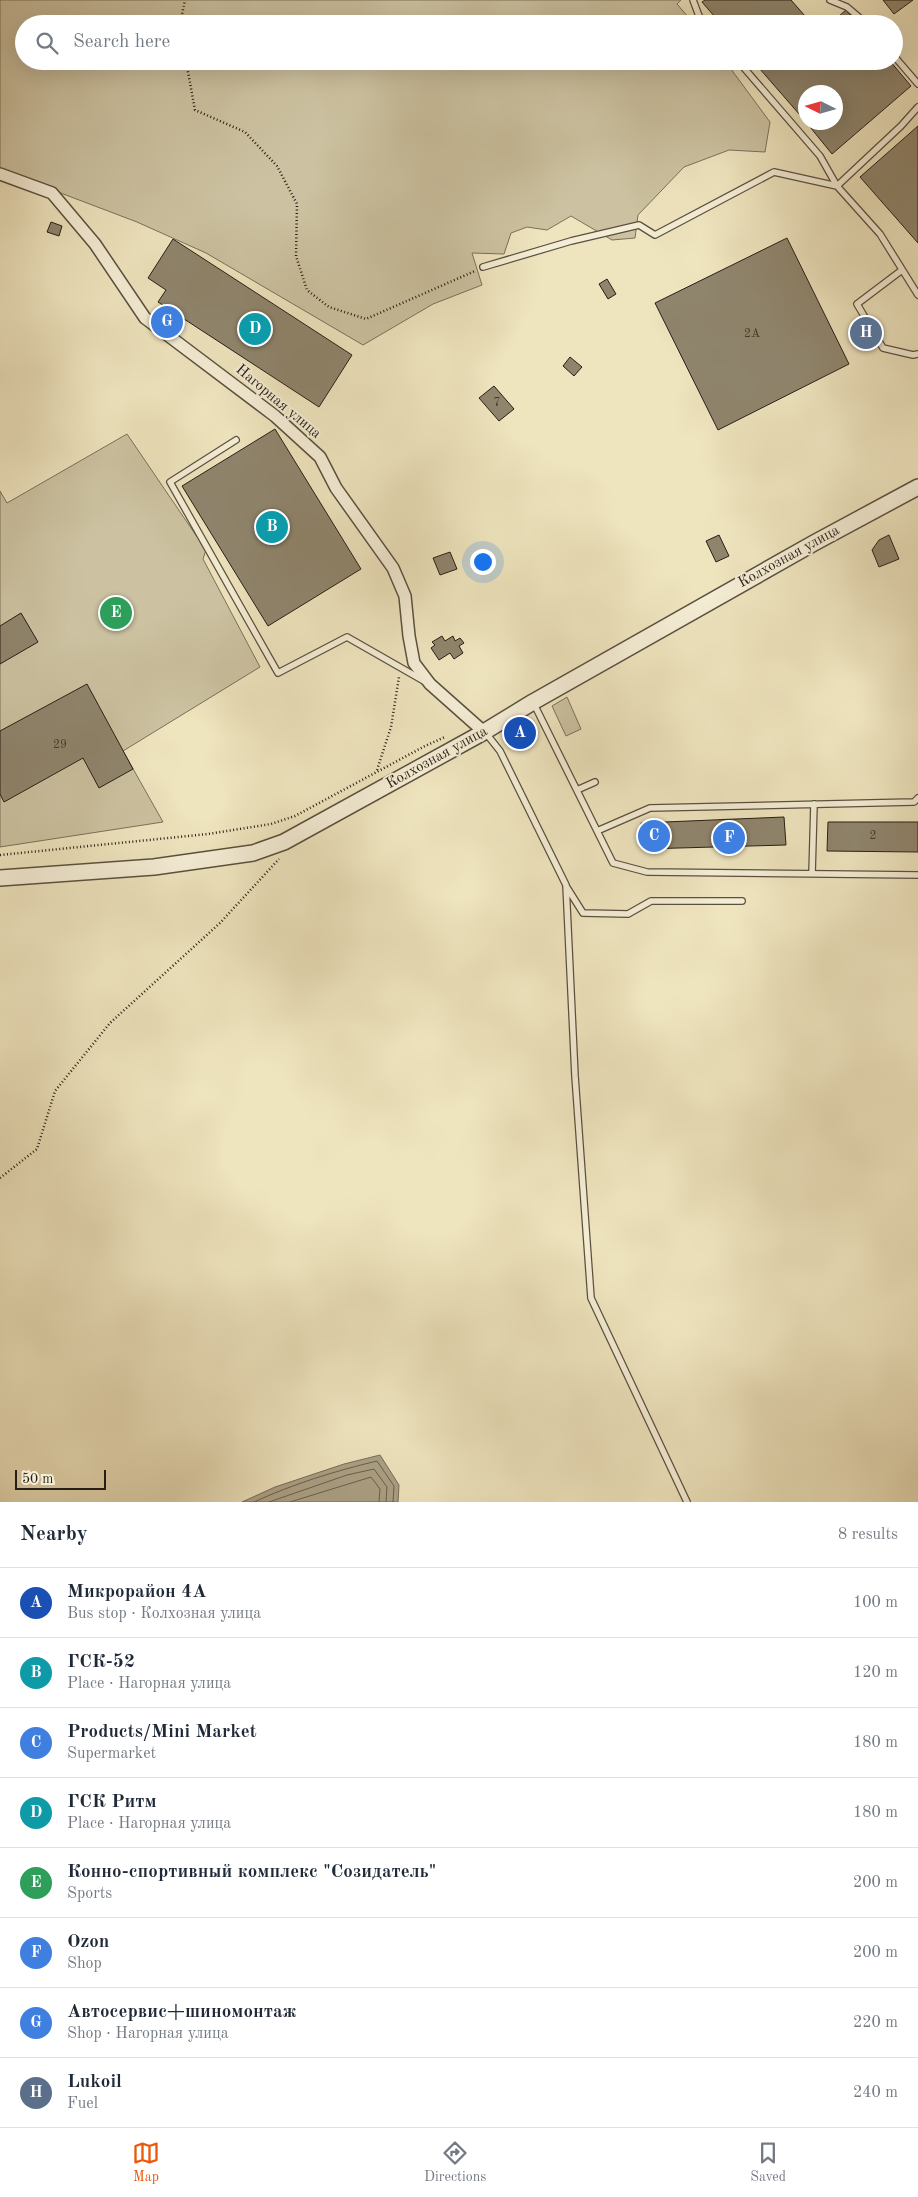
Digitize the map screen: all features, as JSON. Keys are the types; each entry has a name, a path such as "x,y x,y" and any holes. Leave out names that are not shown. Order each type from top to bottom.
{"street":[{"name":"Нагорная улица","path":"0,174 52,193 95,244 145,318 275,416 320,457 336,488 393,568 405,596 414,663 430,684 484,732"},
{"name":"Колхозная улица","path":"0,878 154,867 230,857 261,850 300,835 814,543 918,487"}],"lane":[{"path":"693,0 699,15"},
{"path":"830,0 847,7 856,15"},
{"path":"903,66 918,84"},
{"path":"746,70 820,156 837,186 880,234 918,295"},
{"path":"837,186 901,126 918,107"},
{"path":"483,267 571,241 639,225 655,235 774,172 837,186"},
{"path":"902,270 856,304 883,348 913,355 918,354"},
{"path":"236,440 170,482 278,673 347,636 430,684"},
{"path":"533,702 613,863 647,872 918,875"},
{"path":"484,732 500,751 566,885 583,913 628,914 651,901 742,901"},
{"path":"577,790 595,782"},
{"path":"597,831 650,808 917,801"},
{"path":"812,874 814,804"},
{"path":"566,885 575,1076 591,1298 687,1502"}],"path":[{"path":"182,15 185,0"},
{"path":"188,70 195,110 245,132 277,166 297,204 296,256 307,290 329,307 366,319 483,267"},
{"path":"376,772 392,727 401,668"},
{"path":"0,855 252,828 295,816 425,746 452,734"},
{"path":"0,1178 37,1149 55,1091 110,1023 220,923 280,857"}],"shaded area":[{"path":"0,0 681,0 677,4 686,15 15,15 15,70 732,70 770,122 765,152 729,150 684,167 638,215 635,238 612,240 571,216 547,230 527,227 511,233 504,254 472,253 482,285 433,304 363,345 206,253 137,222 0,170"},
{"path":"127,434 206,550 203,559 260,667 123,751 163,822 0,847 0,491 7,503"},
{"path":"567,697 581,729 566,736 552,706"}],"water":[{"path":"380,1455 399,1485 398,1502 242,1502 275,1487 344,1464"}],"building":[{"path":"705,0 791,0 804,15 713,15 702,2"},
{"path":"883,0 913,0 894,14"},
{"path":"846,10 850,15 840,15"},
{"path":"761,70 898,70 911,86 832,154 812,130 843,130 843,85 798,85 798,113"},
{"path":"918,126 918,243 860,177"},
{"path":"51,222 62,226 59,236 47,232"},
{"path":"787,238 849,364 718,430 655,303"},
{"path":"173,239 352,355 319,407 158,302 166,290 148,278"},
{"path":"607,279 616,294 608,299 599,284"},
{"path":"570,357 582,367 574,376 563,366"},
{"path":"494,386 514,409 499,421 479,398"},
{"path":"275,429 361,569 268,626 182,486"},
{"path":"719,535 729,556 716,562 706,541"},
{"path":"889,535 899,559 879,567 872,550 879,540"},
{"path":"450,552 457,569 440,575 433,558"},
{"path":"21,613 38,642 0,664 0,626"},
{"path":"442,636 445,641 453,636 455,641 460,638 464,643 459,646 463,653 454,659 450,653 439,660 431,648 435,645 432,642"},
{"path":"87,684 133,769 99,788 83,758 4,802 0,794 0,731"},
{"path":"784,817 786,845 643,849 641,823"},
{"path":"828,822 918,822 918,852 827,851"}],"place":[{"name":"Автосервис+шиномонтаж","path":"167,322"},
{"name":"ГСК Ритм","path":"255,329"},
{"name":"Lukoil","path":"866,333"},
{"name":"ГСК-52","path":"272,527"},
{"name":"Конно-спортивный комплекс \"Созидатель\"","path":"116,613"},
{"name":"Микрорайон 4А","path":"520,733"},
{"name":"Products/Mini Market","path":"654,836"},
{"name":"Ozon","path":"729,838"}]}
